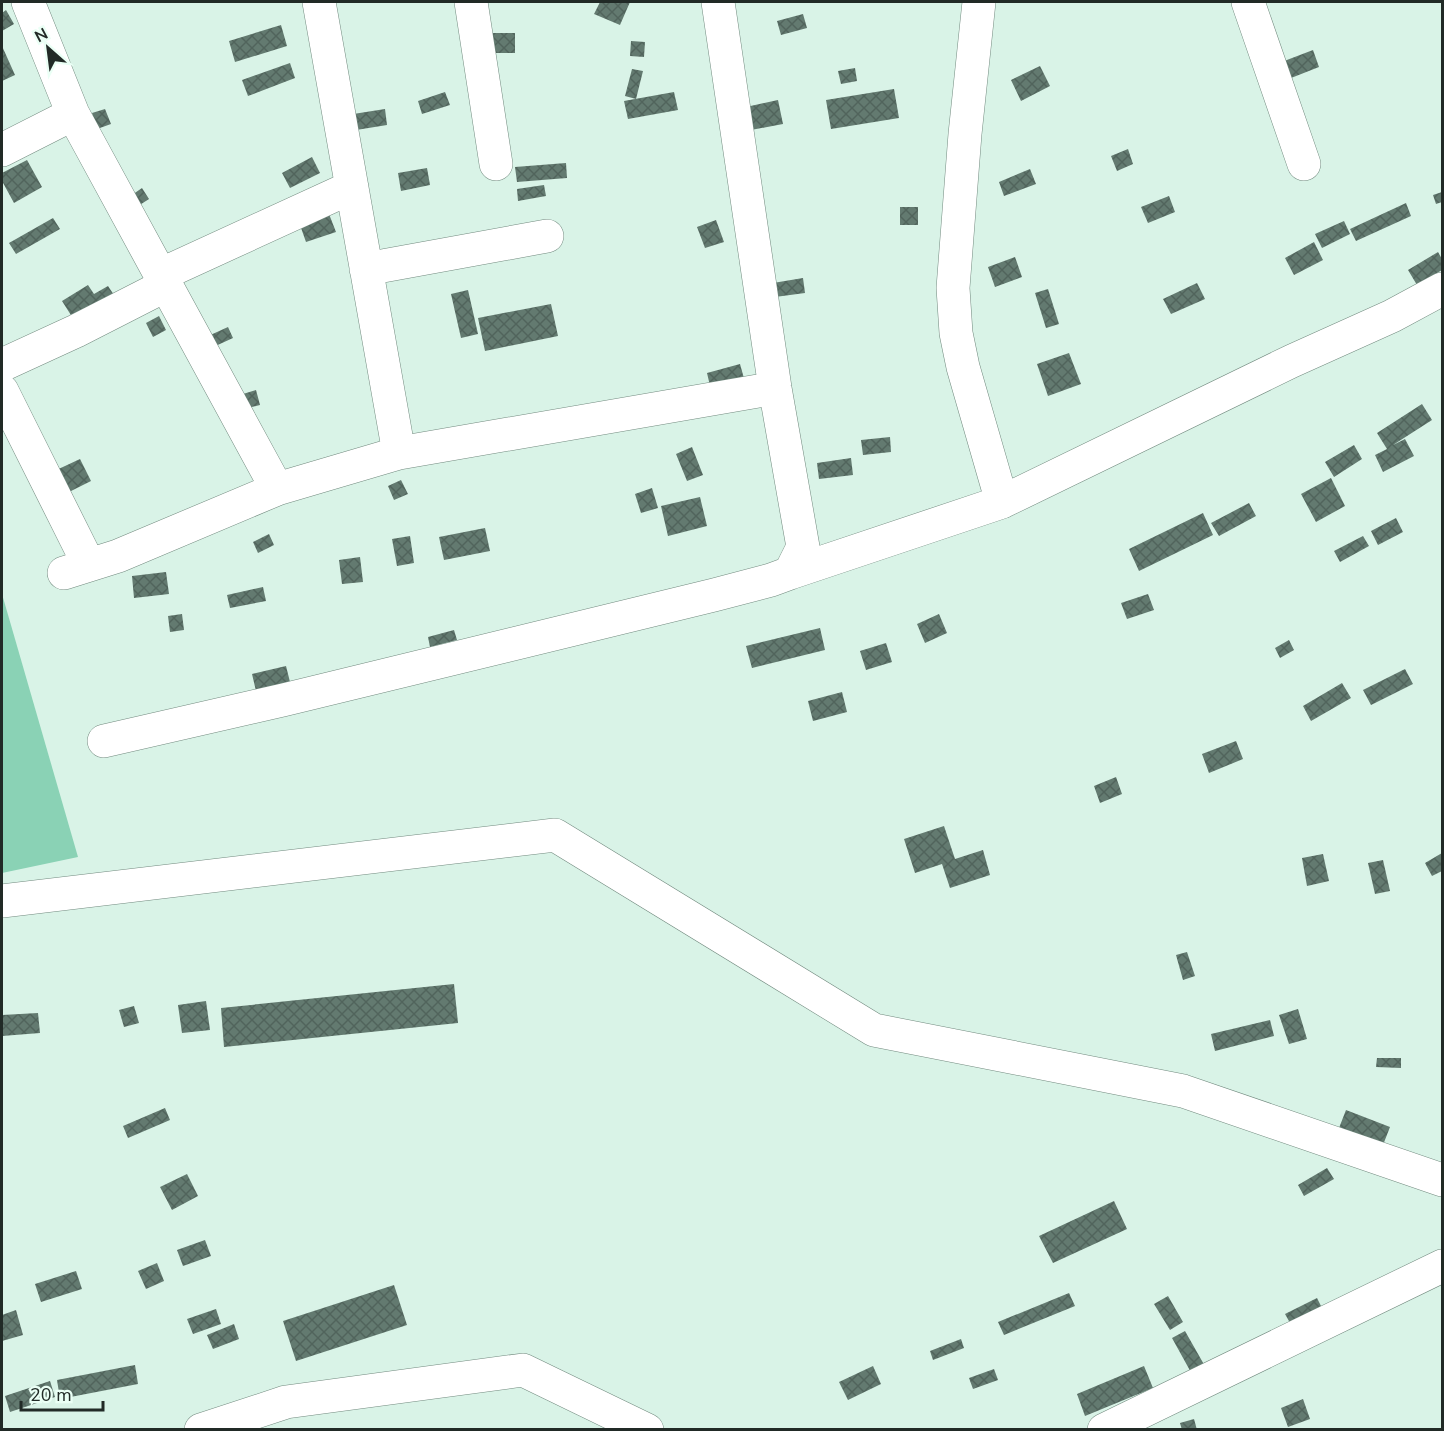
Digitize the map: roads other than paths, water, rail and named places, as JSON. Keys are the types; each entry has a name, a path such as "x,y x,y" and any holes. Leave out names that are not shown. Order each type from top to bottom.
{"street":[{"path":"28,2 73,114 277,489"},
{"path":"319,2 399,453"},
{"path":"471,2 496,164"},
{"path":"718,2 775,388 803,547 790,573"},
{"path":"979,2 965,134 953,288 956,333 963,367 1002,502"},
{"path":"1248,2 1304,164"},
{"path":"2,150 73,114"},
{"path":"2,366 76,331 163,280 352,187"},
{"path":"366,269 547,236"},
{"path":"104,741 283,700 771,580 1002,502 1292,361 1392,316 1443,289"},
{"path":"2,391 77,569 118,556 277,489 399,453 775,388"},
{"path":"2,901 555,835 873,1030 1183,1091 1443,1180"},
{"path":"1104,1430 1443,1266"},
{"path":"201,1430 286,1402 523,1370 647,1430"}]}
